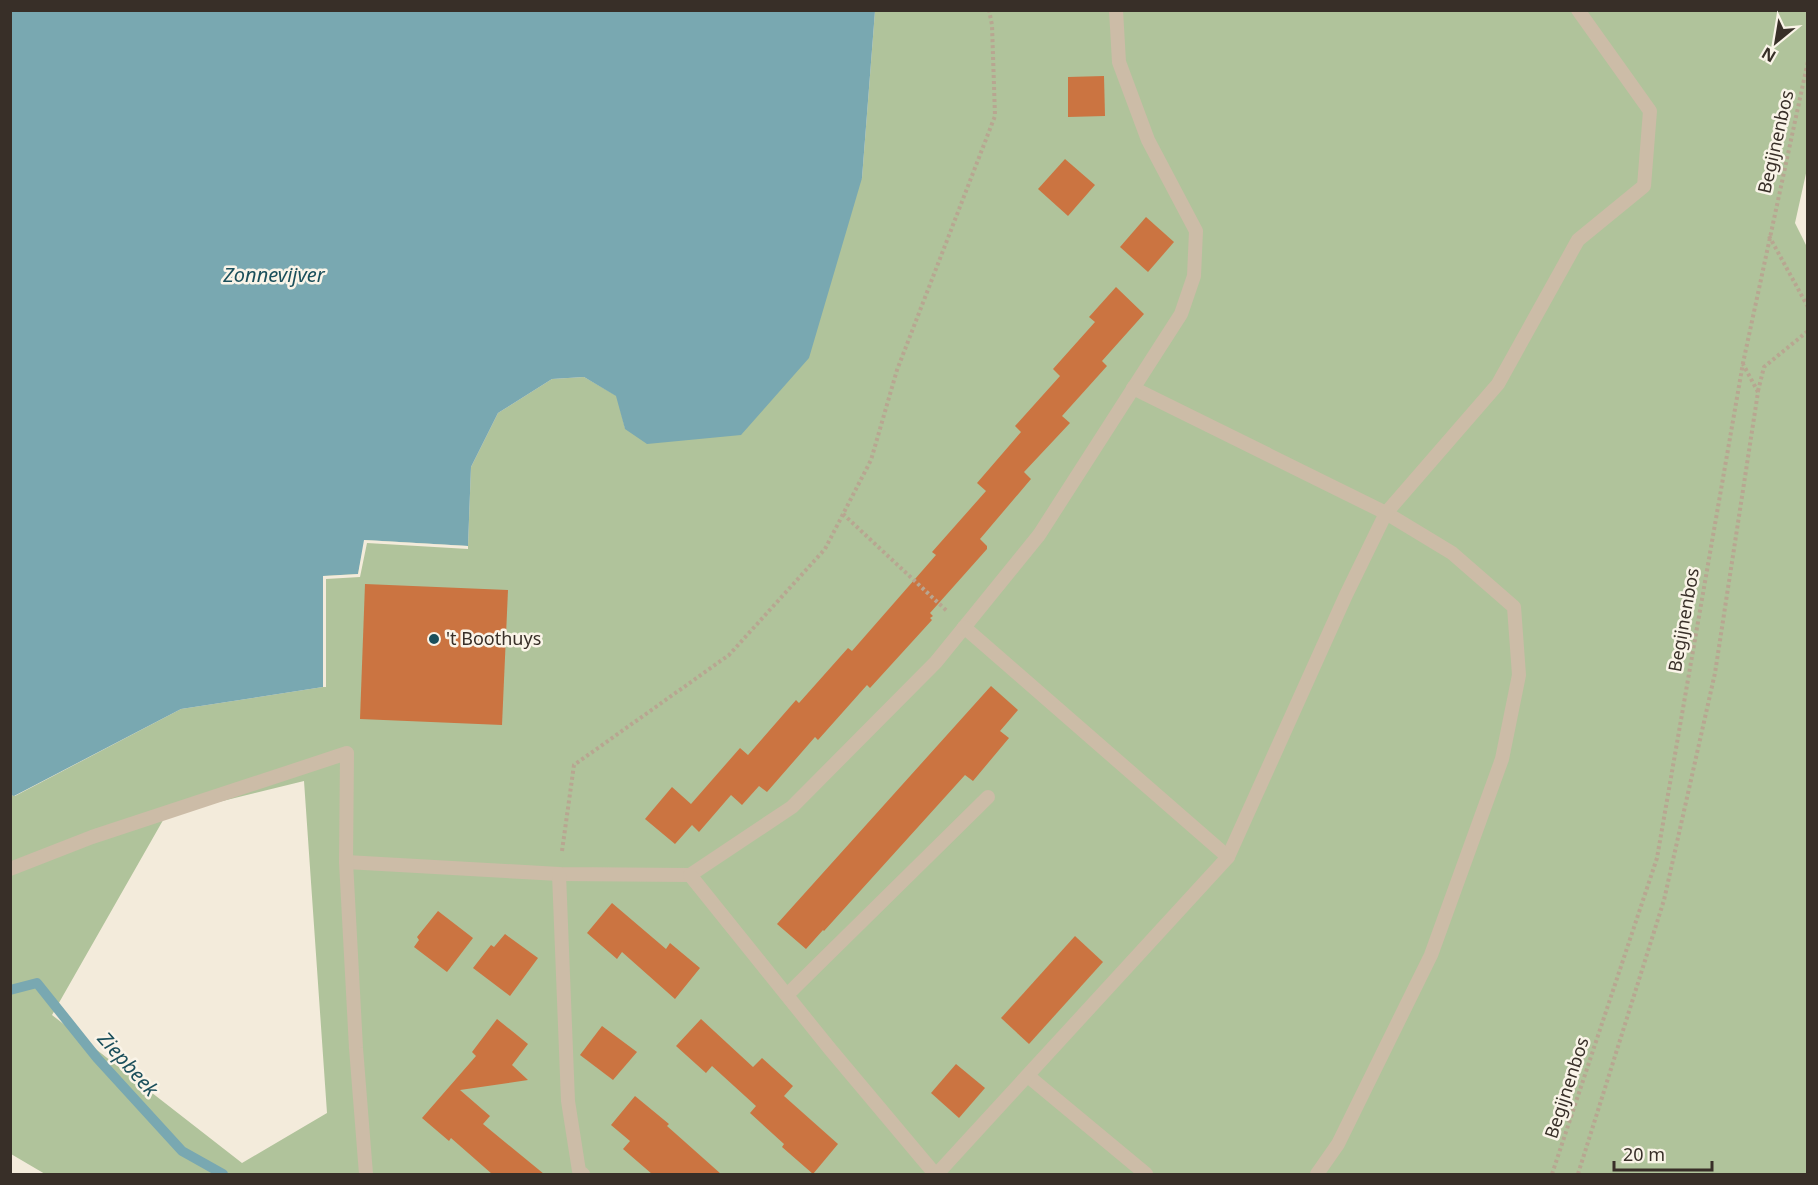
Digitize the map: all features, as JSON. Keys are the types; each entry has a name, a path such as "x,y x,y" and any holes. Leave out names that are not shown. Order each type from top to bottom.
{"lane":[{"path":"346,862 559,874 690,875 792,807 936,662 1039,535 1181,314 1194,276 1196,231 1148,140 1119,62 1116,10"},
{"path":"690,875 936,1174 1228,857 1346,595 1386,513 1498,384 1578,240 1644,186 1650,111 1578,10"},
{"path":"1133,388 1386,513 1452,553 1514,607 1519,675 1502,759 1431,955 1338,1144 1317,1174"},
{"path":"964,627 1228,857"},
{"path":"10,869 92,837 347,753 346,862 356,1048 366,1174"},
{"path":"787,995 988,797"},
{"path":"559,874 568,1101 579,1171 583,1174"},
{"path":"1028,1076 1146,1174"}],"path":[{"path":"559,874 574,765 729,655 825,549 871,460 897,370 995,116 992,25 989,10"},
{"name":"Begijnenbos","path":"1552,1174 1657,858 1743,363 1808,61"},
{"path":"1769,236 1808,307"},
{"path":"1578,1174 1664,900 1715,673 1758,392 1764,367 1808,331"},
{"path":"1743,363 1758,392"},
{"path":"843,514 964,627"}],"green space":[{"path":"875,11 1807,11 1807,169 1795,223 1808,249 1807,1174 45,1174 11,1154 11,795 15,796 181,709 323,687 323,576 364,540 468,546 471,467 498,413 552,379 584,377 617,396 625,428 862,178","holes":["304,781 327,1113 242,1163 52,1015 166,815"]}],"water":[{"name":"Zonnevijver","path":"10,11 875,11 862,178 809,358 741,435 647,444 625,429 616,396 584,377 552,379 498,413 471,467 468,546 365,540 358,574 323,576 323,687 181,709 14,796 11,795"}],"pier":[{"path":"364,540 468,546 468,549 367,543 360,577 326,579 326,687 323,687 323,576 358,574"}],"building":[{"path":"1104,76 1105,116 1068,117 1068,77"},
{"path":"1065,159 1095,185 1068,216 1038,189"},
{"path":"1146,217 1174,242 1148,272 1120,247"},
{"path":"1116,287 1144,314 1102,361 1107,366 1062,416 1070,423 1024,472 1031,479 980,539 987,549 930,613 933,616 930,618 932,620 870,688 867,685 818,740 815,737 767,792 759,786 742,805 731,795 699,832 692,825 675,844 645,819 672,787 691,804 740,748 748,755 796,700 799,703 848,648 852,651 936,555 932,552 986,491 977,483 1021,432 1015,426 1060,376 1053,369 1095,322 1089,317"},
{"name":"'t Boothuys","path":"365,584 508,590 502,725 360,719"},
{"path":"991,686 1018,710 1000,731 1009,738 973,781 965,775 806,949 777,924"},
{"path":"612,903 666,949 670,943 700,968 675,999 622,952 617,959 587,933"},
{"path":"438,911 473,938 447,972 414,947 419,940 417,937"},
{"path":"505,934 538,958 510,996 473,968 491,945 494,947"},
{"path":"1075,936 1103,962 1029,1044 1001,1018"},
{"path":"497,1019 528,1044 512,1065 528,1080 460,1090 490,1116 483,1124 544,1174 492,1174 451,1138 449,1141 422,1118 476,1056 472,1052"},
{"path":"701,1019 753,1067 762,1058 793,1086 784,1096 838,1144 813,1174 782,1147 784,1144 750,1113 756,1106 712,1066 706,1073 676,1046"},
{"path":"602,1026 637,1052 613,1080 580,1055"},
{"path":"956,1064 985,1088 959,1118 931,1093"},
{"path":"635,1096 669,1124 667,1126 721,1174 652,1174 623,1149 630,1141 611,1125"}],"waterway":[{"name":"Ziepbeek","path":"10,990 37,983 97,1058 182,1151 223,1174"}],"place":[{"name":"'t Boothuys","path":"434,639"}]}
